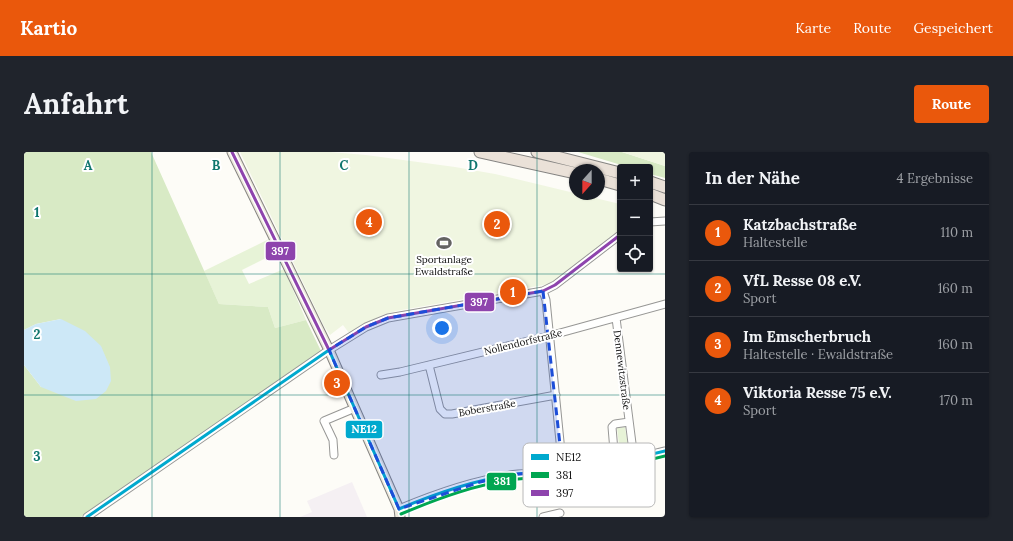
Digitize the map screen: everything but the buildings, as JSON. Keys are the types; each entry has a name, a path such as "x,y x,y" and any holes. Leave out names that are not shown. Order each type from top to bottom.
{"highway":[{"path":"480,152 569,172"},
{"path":"537,152 617,172"},
{"path":"605,181 617,184"},
{"path":"653,183 665,187"},
{"path":"653,195 665,200"}],"main road":[{"path":"232,152 329,350 399,513 405,517"}],"street":[{"path":"653,222 665,221"},
{"path":"87,517 329,350 366,327 388,318 543,291 556,285 619,236"},
{"path":"543,291 546,300 560,443"},
{"name":"Nollendorfstraße","path":"381,375 400,372 549,336 665,304"},
{"name":"Dennewitzstraße","path":"616,318 632,443"},
{"name":"Boberstraße","path":"429,365 440,409 445,414 556,395"},
{"path":"334,455 333,440 324,421 355,408"},
{"name":"Dennewitzstraße","path":"613,443 612,427 615,424 629,422"},
{"path":"655,453 665,451"},
{"path":"399,513 455,488 523,474"},
{"path":"543,517 560,513"}],"highlighted area":[{"path":"543,291 563,472 518,474 480,482 399,509 329,350 366,327 388,318"}],"shaded area":[{"path":"352,482 367,517 300,517 312,512 307,501"}],"green space":[{"path":"24,152 151,152 219,304 268,307 275,328 306,320 321,351 81,517 24,517 24,365 41,387 61,319 36,324 24,330"},
{"name":"Sportanlage Ewaldstraße","path":"240,152 330,152 366,155 455,167 495,174 569,192 569,200 603,200 617,203 617,232 549,284 396,311 382,315 349,333 343,325 330,335 324,326"},
{"path":"578,152 622,152 665,166 665,178 653,175 653,164 618,164"},
{"path":"622,152 665,152 665,166"},
{"path":"269,239 276,253 242,270 249,284 284,269 306,320 275,328 268,307 219,304 204,271"},
{"path":"625,427 628,443 619,443 617,428"}],"water":[{"path":"61,319 85,331 101,346 110,367 111,381 106,391 96,399 76,401 41,387 24,365 24,330 36,324"}],"transit line":[{"name":"397","path":"232,152 329,350"},
{"name":"397","path":"329,350 366,327 388,318 543,291 555,285 619,236"},
{"name":"NE12","path":"329,350 399,509"},
{"name":"NE12","path":"87,517 329,350"},
{"name":"NE12","path":"655,454 665,451"},
{"name":"381","path":"655,458 665,456"},
{"name":"NE12","path":"399,509 428,497 472,483 503,476 523,474"},
{"name":"381","path":"401,514 430,502 473,488 503,481 523,478"}],"place":[{"name":"Viktoria Resse 75 e.V.","path":"369,222"},
{"name":"VfL Resse 08 e.V.","path":"497,224"},
{"name":"Sportanlage Ewaldstraße","path":"444,243"},
{"name":"Katzbachstraße","path":"513,292"},
{"name":"Im Emscherbruch","path":"337,383"}]}
